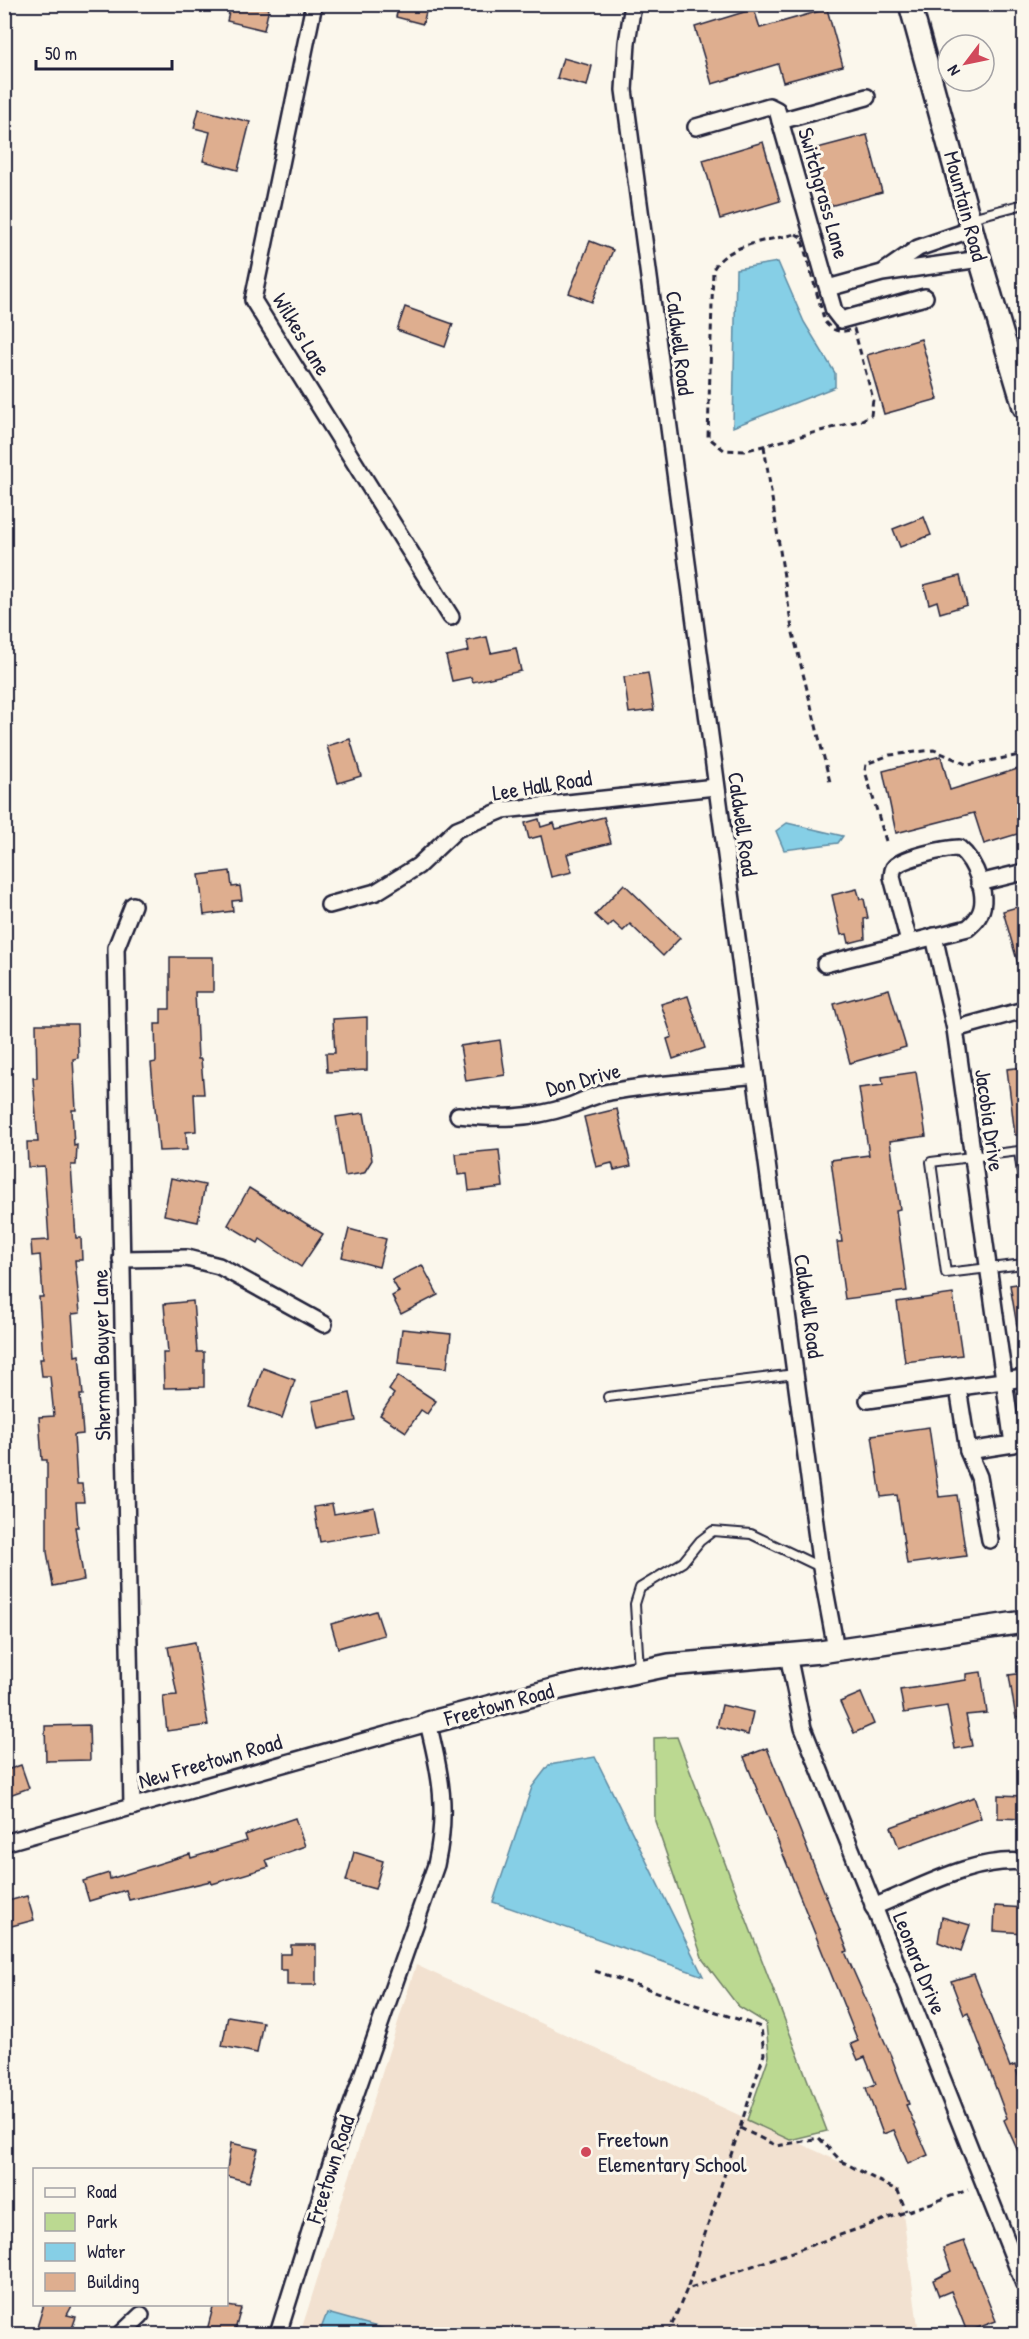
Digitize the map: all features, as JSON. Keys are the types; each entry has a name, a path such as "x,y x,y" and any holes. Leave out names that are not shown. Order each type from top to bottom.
{"street":[{"name":"Wilkes Lane","path":"314,4 254,300 451,616"},
{"name":"Caldwell Road","path":"633,4 624,90 715,787 821,1568 836,1649"},
{"name":"Mountain Road","path":"910,4 980,259 1024,407"},
{"path":"696,127 769,105 779,116 867,97"},
{"name":"Switchgrass Lane","path":"779,116 834,311 841,320 925,297"},
{"path":"882,273 918,248 972,224"},
{"path":"828,288 882,273 980,259"},
{"name":"Lee Hall Road","path":"329,905 376,892 418,866 457,829 503,810 715,787"},
{"path":"825,964 968,928 978,917 983,905 973,865 959,848 949,848 900,862 894,868 892,877 909,942"},
{"path":"979,883 1024,872"},
{"name":"Sherman Bouyer Lane","path":"132,1807 116,948 133,905"},
{"name":"Jacobia Drive","path":"934,936 955,1029 1013,1444 968,1450"},
{"path":"955,1029 1024,1010"},
{"name":"Don Drive","path":"458,1115 497,1119 523,1118 565,1107 600,1093 755,1075"},
{"path":"121,1259 187,1258 219,1266 324,1324"},
{"path":"868,1400 1024,1378"},
{"path":"958,1388 968,1450 979,1477 990,1540"},
{"name":"Freetown Road","path":"278,2334 331,2164 436,1865 444,1821 444,1798 428,1723 560,1688 639,1671 717,1659 788,1655 836,1649 1024,1622"},
{"name":"Leonard Drive","path":"788,1655 803,1728 1024,2284"},
{"name":"New Freetown Road","path":"4,1843 428,1723"},
{"path":"873,1907 982,1864 1007,1860 1024,1862"},
{"path":"122,2334 141,2315"}],"lane":[{"path":"972,224 1024,204"},
{"path":"1024,1190 1019,1151 931,1162 946,1273 989,1270 1024,1264"},
{"path":"608,1396 795,1374"},
{"path":"639,1671 635,1604 639,1588 682,1562 700,1541 713,1532 752,1534 821,1568"}],"path":[{"path":"796,234 801,237 825,322 836,331 844,332 854,329 873,399 873,410 871,415 862,420 764,446 744,451 724,450 708,437 713,270 718,262 741,249 796,234"},
{"path":"764,446 792,629 830,782"},
{"path":"886,840 865,771 866,764 890,755 934,750 968,765 1020,754 1024,761"},
{"path":"595,1971 761,2027 764,2054 687,2289 668,2334"},
{"path":"740,2128 777,2146 819,2138 841,2161 898,2191 906,2211"},
{"path":"687,2289 968,2190"}],"shaded area":[{"name":"Freetown Elementary School","path":"416,1965 900,2190 919,2334 300,2334"}],"green space":[{"path":"677,1737 827,2131 790,2140 747,2120 769,2056 766,2023 738,2006 703,1960 655,1821 654,1738"}],"water":[{"path":"778,262 804,322 835,373 835,387 733,427 736,269"},
{"path":"787,823 843,836 838,843 784,850 776,831"},
{"path":"595,1757 703,1976 493,1902 532,1787 549,1765"},
{"path":"327,2313 403,2334 319,2334"}],"building":[{"path":"231,4 269,8 264,30 227,21"},
{"path":"399,4 428,4 423,24 396,17"},
{"path":"754,9 760,28 827,9 843,66 783,82 778,64 712,84 695,27"},
{"path":"563,58 592,66 587,86 557,78"},
{"path":"199,109 250,122 238,170 203,161 210,132 194,128"},
{"path":"867,135 882,192 822,208 806,151"},
{"path":"763,142 780,201 720,219 703,160"},
{"path":"590,241 613,250 592,302 569,293"},
{"path":"405,307 453,324 445,347 397,330"},
{"path":"921,339 938,399 884,414 867,355"},
{"path":"924,517 931,535 900,547 893,529"},
{"path":"960,576 967,605 940,613 937,601 929,604 924,585"},
{"path":"487,637 491,653 516,648 521,671 473,682 471,677 452,681 446,656 469,651 467,641"},
{"path":"648,673 654,710 629,713 624,677"},
{"path":"350,739 361,776 338,783 327,746"},
{"path":"941,756 950,790 1024,767 1024,832 984,844 974,813 896,833 883,771"},
{"path":"604,817 611,843 567,854 572,872 551,877 541,836 529,839 525,823 539,819 541,827 554,823 556,829"},
{"path":"230,871 232,887 240,886 242,900 232,901 233,911 204,915 199,875"},
{"path":"624,884 680,938 663,956 630,924 623,931 613,922 608,927 595,915"},
{"path":"857,889 860,899 864,899 868,918 864,919 865,939 849,943 847,934 841,935 832,895"},
{"path":"1024,905 1024,971 1020,971 1003,911"},
{"path":"170,957 213,957 213,992 195,992 198,1059 201,1059 204,1094 194,1094 196,1131 186,1132 187,1150 159,1151 151,1063 156,1062 155,1024 161,1024 161,1009 170,1009"},
{"path":"889,989 906,1047 850,1063 834,1004"},
{"path":"688,996 705,1048 673,1059 667,1039 672,1037 661,1004"},
{"path":"367,1017 367,1070 327,1072 326,1053 335,1053 333,1019"},
{"path":"36,1024 77,1024 78,1058 73,1059 76,1110 72,1110 74,1146 77,1145 76,1165 71,1165 76,1238 81,1238 82,1260 75,1260 80,1313 72,1314 75,1356 79,1355 83,1395 80,1395 83,1434 74,1435 77,1484 82,1484 84,1502 76,1502 78,1527 75,1527 84,1580 53,1586 47,1552 47,1460 42,1460 39,1417 54,1416 50,1376 42,1376 40,1359 43,1359 39,1297 43,1297 40,1255 32,1256 31,1241 49,1240 44,1166 28,1167 27,1142 38,1142 33,1078 37,1078"},
{"path":"500,1040 505,1075 466,1081 460,1046"},
{"path":"1024,1067 1024,1135 1015,1135 1007,1069"},
{"path":"916,1072 926,1136 890,1141 900,1209 896,1210 907,1291 845,1299 837,1242 842,1242 831,1160 869,1155 859,1088 883,1085 882,1077"},
{"path":"617,1109 631,1166 614,1170 612,1163 596,1167 584,1117"},
{"path":"364,1113 372,1160 364,1173 345,1176 336,1117"},
{"path":"499,1150 503,1187 469,1191 467,1174 458,1175 456,1154"},
{"path":"171,1178 205,1185 198,1222 164,1215"},
{"path":"249,1188 323,1234 301,1267 260,1239 258,1243 228,1225"},
{"path":"349,1229 386,1239 379,1267 342,1257"},
{"path":"422,1265 438,1295 401,1314 392,1296 399,1292 392,1280"},
{"path":"1024,1283 1024,1326 1017,1326 1010,1285"},
{"path":"953,1294 962,1355 905,1362 897,1302"},
{"path":"193,1301 197,1352 204,1352 204,1387 164,1388 163,1353 168,1353 164,1304"},
{"path":"402,1329 451,1334 447,1368 398,1363"},
{"path":"263,1368 295,1380 282,1418 249,1407"},
{"path":"398,1376 436,1401 427,1414 421,1410 406,1432 380,1415 394,1394 389,1390"},
{"path":"350,1393 356,1421 318,1429 312,1401"},
{"path":"929,1427 939,1497 957,1495 966,1556 907,1564 897,1495 881,1497 872,1435"},
{"path":"332,1504 334,1514 374,1507 379,1532 320,1542 314,1507"},
{"path":"376,1611 384,1635 338,1648 331,1624"},
{"path":"195,1642 208,1725 167,1731 163,1696 177,1695 168,1647"},
{"path":"981,1672 987,1713 966,1715 972,1746 955,1749 947,1706 904,1713 900,1690 966,1680 966,1674"},
{"path":"1024,1673 1024,1717 1016,1718 1009,1675"},
{"path":"861,1693 874,1724 854,1733 840,1702"},
{"path":"722,1705 753,1712 748,1735 717,1727"},
{"path":"89,1725 90,1760 46,1761 45,1726"},
{"path":"767,1748 848,1951 845,1952 891,2056 909,2104 906,2105 928,2155 908,2164 894,2130 883,2134 866,2088 876,2084 865,2057 858,2060 851,2044 858,2041 744,1757"},
{"path":"21,1765 29,1788 4,1797 4,1771"},
{"path":"998,1795 1024,1796 1024,1819 998,1818"},
{"path":"974,1797 981,1818 899,1848 891,1827"},
{"path":"295,1818 305,1846 266,1860 269,1867 212,1884 211,1881 129,1900 126,1890 89,1901 83,1881 109,1873 110,1879 190,1854 191,1858 247,1841 245,1835"},
{"path":"354,1852 383,1861 375,1889 346,1881"},
{"path":"27,1896 34,1920 4,1928 4,1902"},
{"path":"995,1906 1024,1908 1024,1933 994,1931"},
{"path":"942,1917 970,1925 961,1951 938,1942"},
{"path":"291,1945 316,1945 316,1985 287,1985 287,1970 280,1970 280,1954 291,1954"},
{"path":"974,1974 1010,2067 1015,2065 1024,2094 1024,2165 1004,2120 1007,2118 968,2013 964,2015 951,1981"},
{"path":"228,2016 263,2022 257,2053 222,2046"},
{"path":"231,2143 258,2149 249,2182 228,2177"},
{"path":"964,2241 996,2321 967,2332 951,2291 939,2296 933,2280 951,2271 943,2248"},
{"path":"43,2306 72,2306 67,2315 76,2317 70,2334 35,2334"},
{"path":"213,2306 241,2308 234,2334 206,2334"}],"place":[{"name":"Freetown Elementary School","path":"586,2152"}]}
